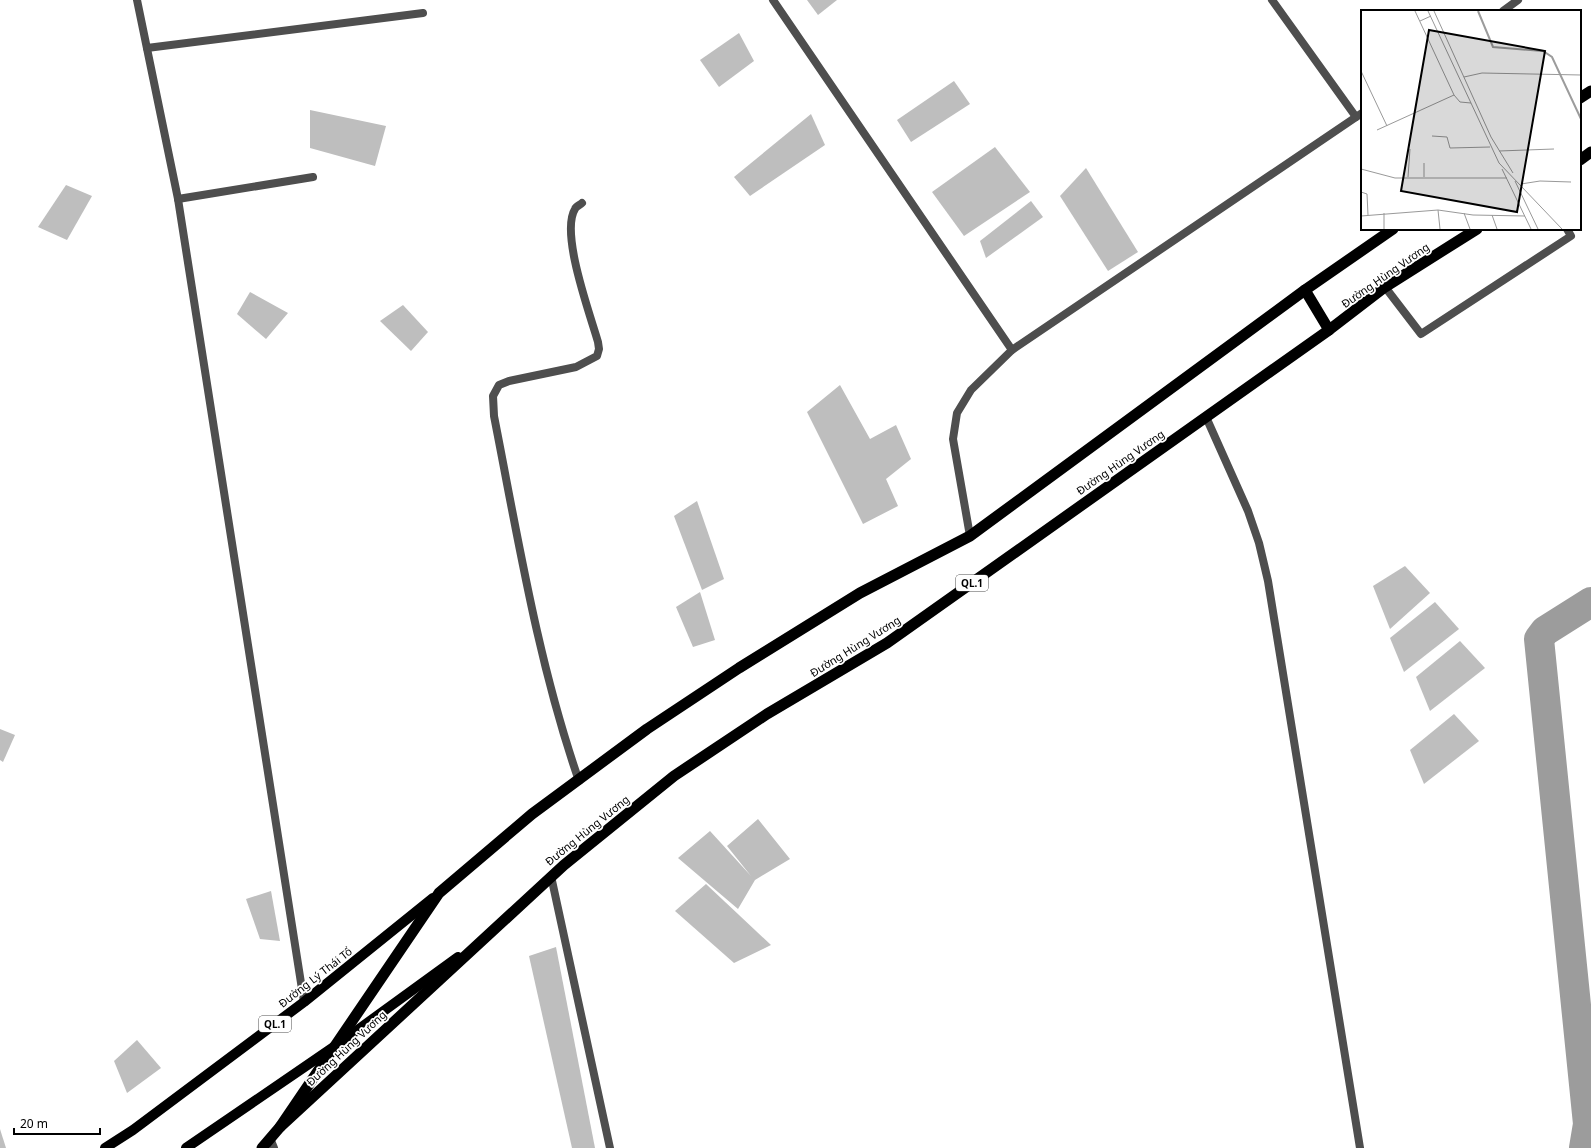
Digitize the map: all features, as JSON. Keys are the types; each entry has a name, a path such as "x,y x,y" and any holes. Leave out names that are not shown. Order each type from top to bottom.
{"highway":[{"path":"1581,97 1591,91"},
{"path":"1581,159 1591,152"},
{"name":"Đường Hùng Vương","path":"262,1148 272,1143 280,1127 440,893 532,814 648,729 739,668 860,593 970,536 1305,290 1392,230"},
{"name":"Đường Hùng Vương","path":"280,1127 551,876 674,776 767,714 887,643 1329,330 1385,287 1475,230"},
{"path":"1305,290 1329,330"}],"main road":[{"name":"Đường Lý Thái Tổ","path":"105,1148 133,1130 304,1002 440,893"},
{"name":"QL.1","path":"186,1148 334,1047 476,944"}],"street":[{"path":"137,0 178,199 304,1002"},
{"path":"773,0 1012,350"},
{"path":"970,536 953,439 957,413 971,390 1012,350 1359,115 1272,0"},
{"path":"1504,10 1518,0"},
{"path":"147,48 423,14"},
{"path":"178,199 313,177"},
{"path":"578,780 562,733 526,578 494,416 493,396 499,385 504,383 576,367 597,356 599,349 598,342 574,260 571,236 575,208 582,203"},
{"path":"1385,287 1421,334 1571,236 1568,230"},
{"path":"1206,417 1248,511 1259,543 1268,581 1360,1148"},
{"path":"551,876 610,1148"}],"building":[{"path":"807,0 837,0 818,15"},
{"path":"739,33 754,61 719,87 700,60"},
{"path":"954,81 970,104 911,142 897,120"},
{"path":"310,110 386,126 375,166 310,148"},
{"path":"811,114 825,145 750,196 734,177"},
{"path":"995,147 1030,192 964,236 932,192"},
{"path":"1086,168 1138,252 1108,271 1060,196"},
{"path":"66,185 92,196 67,240 38,227"},
{"path":"1031,201 1043,217 986,258 980,241"},
{"path":"250,292 288,313 266,339 237,314"},
{"path":"403,305 428,332 411,351 380,321"},
{"path":"840,385 870,439 896,425 911,459 886,479 898,506 863,524 807,412"},
{"path":"697,501 724,579 702,590 674,516"},
{"path":"1405,566 1430,593 1390,629 1373,586"},
{"path":"700,592 715,640 693,647 676,607"},
{"path":"1435,602 1459,629 1404,672 1390,638"},
{"path":"1460,641 1485,668 1430,711 1416,677"},
{"path":"1454,714 1479,741 1424,784 1410,750"},
{"path":"0,729 15,735 3,762 0,760"},
{"path":"758,819 790,859 755,880 738,909 678,858 710,831 751,876 727,846"},
{"path":"706,884 771,945 734,963 675,911"},
{"path":"271,891 280,941 260,939 246,899"},
{"path":"556,947 595,1148 572,1148 529,956"},
{"path":"137,1040 161,1068 127,1093 114,1061"},
{"path":"0,1129 6,1148 0,1148"}],"waterway":[{"path":"1584,1148 1588,1124 1539,639 1545,631 1591,602"}]}
